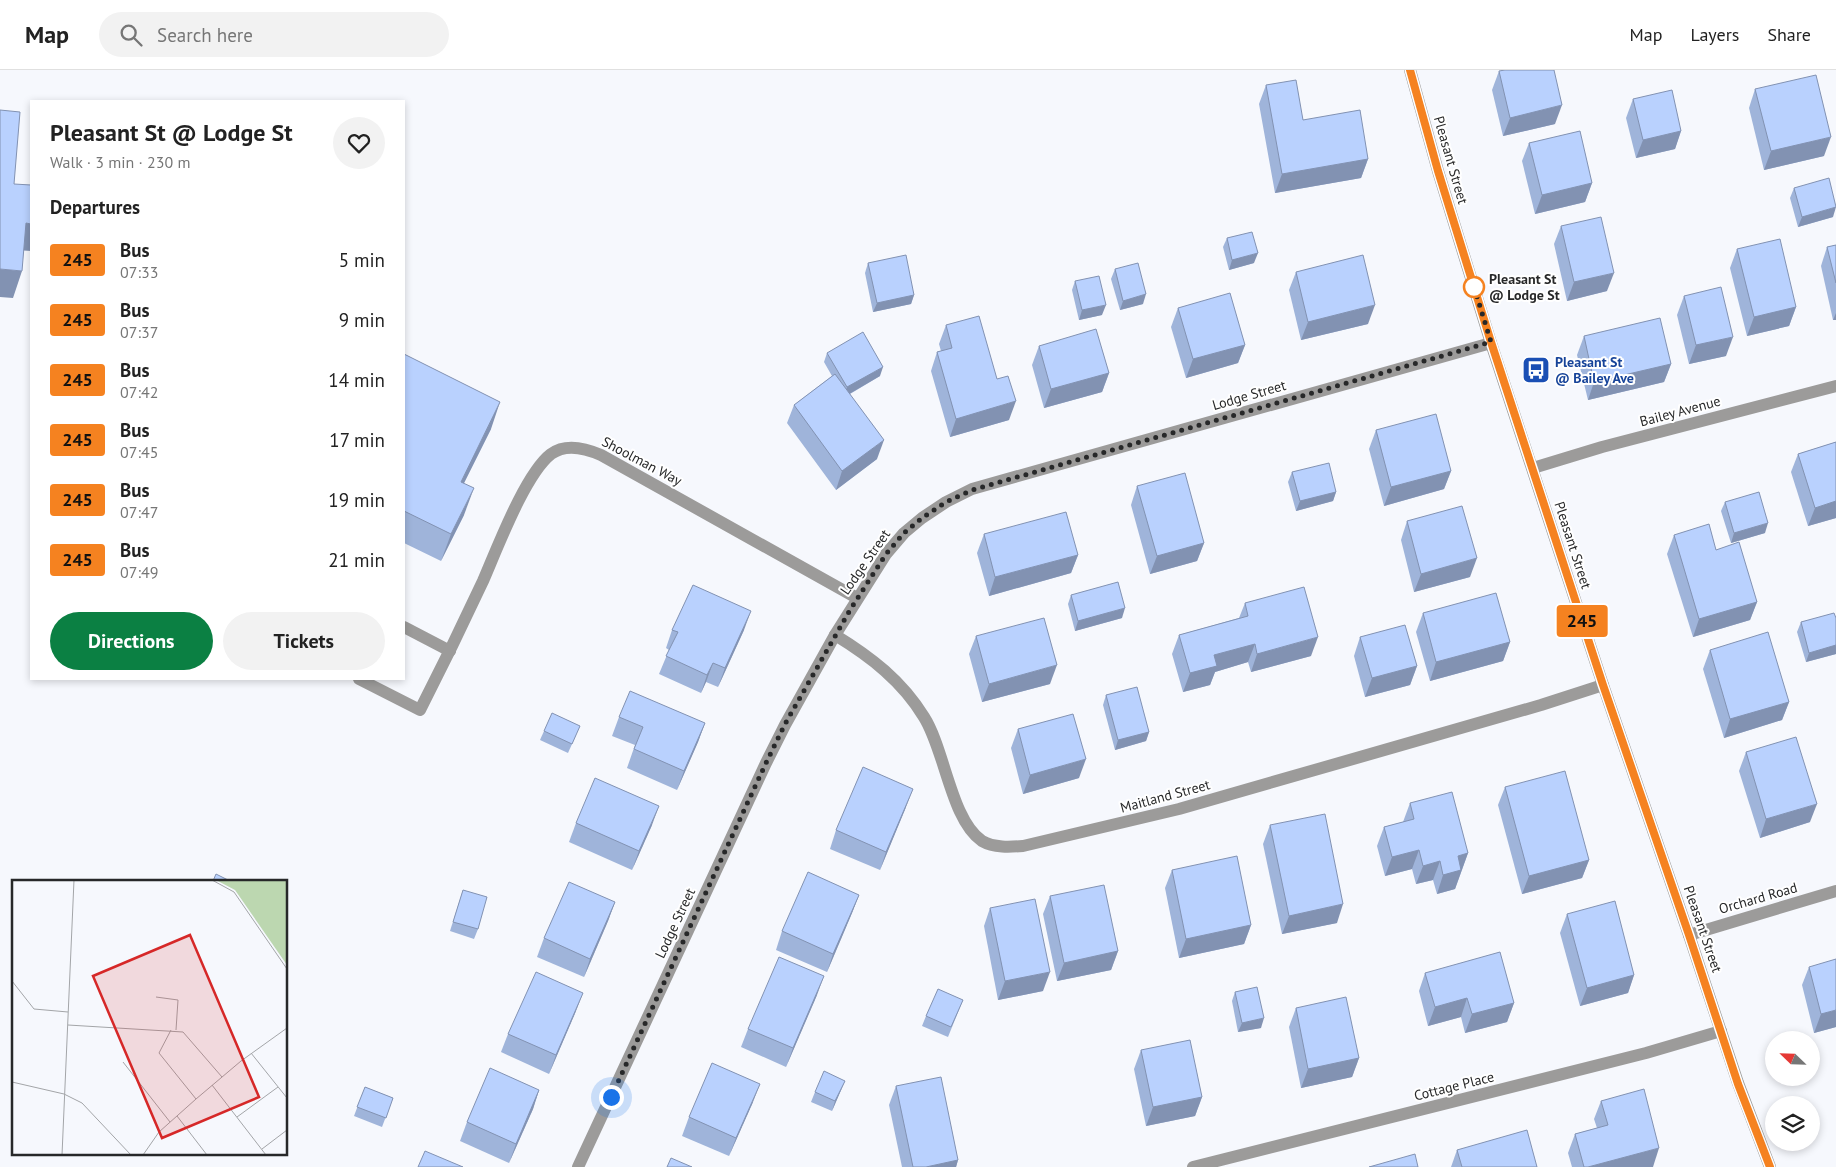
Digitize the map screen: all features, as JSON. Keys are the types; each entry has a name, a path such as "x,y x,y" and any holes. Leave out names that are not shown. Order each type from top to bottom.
{"street":[{"name":"Pleasant Street","path":"1410,70 1438,171 1491,342 1603,685 1748,1113 1770,1167"},
{"name":"Lodge Street","path":"578,1167 785,724 857,598 886,554 904,533 946,502 972,490 1491,342"},
{"name":"Bailey Avenue","path":"1532,468 1602,447 1836,386"},
{"name":"Shoolman Way","path":"361,680 420,710 450,651 530,480 550,455 561,449 574,447 588,449 601,455 857,598"},
{"path":"405,628 450,651"},
{"name":"Maitland Street","path":"835,635 880,665 912,699 925,718 936,740 959,808 975,834 984,842 996,846 1010,847 1023,846 1179,808 1541,705 1603,685"},
{"name":"Orchard Road","path":"1689,935 1836,892"},
{"name":"Cottage Place","path":"1193,1167 1646,1053 1721,1031"}],"building":[{"path":"1554,70 1562,105 1510,118 1499,71"},
{"path":"1816,75 1831,137 1771,151 1755,89"},
{"path":"1296,80 1303,120 1360,110 1368,159 1282,174 1266,85"},
{"path":"1672,90 1681,131 1643,140 1633,99"},
{"path":"0,110 20,112 14,184 30,185 30,224 26,223 22,271 0,269"},
{"path":"1580,131 1592,183 1542,195 1529,143"},
{"path":"1829,178 1836,207 1802,217 1794,188"},
{"path":"1601,217 1614,273 1574,282 1561,226"},
{"path":"1252,232 1258,253 1232,260 1227,238"},
{"path":"1780,239 1796,307 1754,317 1737,249"},
{"path":"1836,245 1836,283 1827,247"},
{"path":"906,255 914,295 877,303 868,263"},
{"path":"1363,255 1375,305 1308,322 1296,272"},
{"path":"1138,263 1146,294 1123,301 1115,269"},
{"path":"1099,276 1106,305 1082,310 1075,281"},
{"path":"1721,287 1733,337 1696,345 1684,296"},
{"path":"1230,293 1245,345 1193,359 1178,308"},
{"path":"979,316 997,379 1008,376 1016,401 956,419 937,352 952,348 946,325"},
{"path":"1660,318 1671,364 1594,382 1584,336"},
{"path":"1096,329 1109,373 1051,389 1039,346"},
{"path":"863,332 883,367 847,387 827,353"},
{"path":"405,354 500,402 461,482 474,488 451,534 405,511"},
{"path":"835,374 884,440 842,471 794,405"},
{"path":"1436,414 1451,471 1391,487 1376,430"},
{"path":"1836,442 1836,501 1815,508 1798,454"},
{"path":"1329,463 1336,492 1300,501 1292,472"},
{"path":"1185,473 1204,543 1157,556 1137,486"},
{"path":"1759,492 1768,523 1734,533 1725,502"},
{"path":"1462,506 1477,558 1421,574 1407,521"},
{"path":"1066,512 1078,555 995,577 984,534"},
{"path":"1709,524 1716,550 1739,542 1757,602 1699,619 1674,535"},
{"path":"1118,582 1125,608 1078,621 1071,595"},
{"path":"693,585 751,611 725,668 713,663 707,675 666,656 678,632 672,630"},
{"path":"1304,587 1318,637 1257,654 1255,644 1214,655 1217,666 1190,673 1179,635 1248,616 1245,603"},
{"path":"1496,593 1510,642 1436,662 1423,613"},
{"path":"1834,613 1836,618 1836,645 1809,653 1801,622"},
{"path":"1044,618 1057,665 989,684 976,636"},
{"path":"1405,625 1417,666 1372,678 1360,637"},
{"path":"1768,632 1789,702 1730,719 1710,650"},
{"path":"1137,687 1149,732 1118,740 1106,695"},
{"path":"630,691 705,723 684,771 634,749 643,727 619,717"},
{"path":"552,713 580,726 572,744 544,731"},
{"path":"1073,714 1086,759 1030,775 1018,729"},
{"path":"1796,737 1817,804 1766,819 1746,752"},
{"path":"863,767 913,789 886,852 836,830"},
{"path":"1565,771 1589,860 1529,876 1505,787"},
{"path":"595,778 659,806 639,851 576,823"},
{"path":"1452,792 1468,853 1458,856 1461,870 1443,875 1440,861 1423,866 1419,850 1392,857 1384,827 1414,819 1410,803"},
{"path":"1325,814 1343,904 1289,916 1270,825"},
{"path":"1237,856 1251,925 1186,939 1172,870"},
{"path":"808,872 859,895 833,954 782,931"},
{"path":"216,874 228,880 213,880"},
{"path":"569,882 615,902 590,959 544,938"},
{"path":"1104,885 1118,951 1064,963 1050,896"},
{"path":"463,890 487,897 478,929 453,922"},
{"path":"1035,899 1050,972 1005,981 990,908"},
{"path":"1615,901 1634,975 1587,988 1567,914"},
{"path":"1500,952 1514,1003 1472,1014 1467,998 1435,1007 1425,973"},
{"path":"779,957 824,976 793,1048 748,1029"},
{"path":"1836,959 1836,1010 1821,1014 1809,967"},
{"path":"536,972 583,993 556,1055 508,1034"},
{"path":"1257,987 1264,1018 1242,1023 1235,992"},
{"path":"938,989 963,1000 951,1027 926,1016"},
{"path":"1346,997 1359,1058 1308,1069 1296,1008"},
{"path":"1190,1040 1202,1097 1153,1107 1141,1050"},
{"path":"712,1063 760,1084 736,1138 689,1117"},
{"path":"490,1068 539,1090 516,1144 467,1122"},
{"path":"824,1071 845,1081 835,1101 815,1092"},
{"path":"941,1077 958,1160 926,1167 913,1167 896,1086"},
{"path":"365,1087 393,1098 386,1118 357,1107"},
{"path":"1644,1089 1659,1148 1584,1167 1575,1134 1608,1125 1601,1101"},
{"path":"1527,1130 1537,1167 1462,1167 1457,1150"},
{"path":"425,1151 463,1167 418,1167"},
{"path":"1415,1154 1418,1167 1369,1167"},
{"path":"671,1158 692,1167 667,1167"}],"bus line":[{"name":"245","path":"1410,70 1438,171 1491,342 1603,685 1738,1084 1770,1167"}],"place":[{"name":"Pleasant St @ Lodge St","path":"1474,287"},
{"name":"Pleasant St @ Bailey Ave","path":"1536,370"}],"route":[{"path":"611,1097 785,724 857,598 886,554 904,533 946,502 972,490 1491,342 1474,287"}]}
